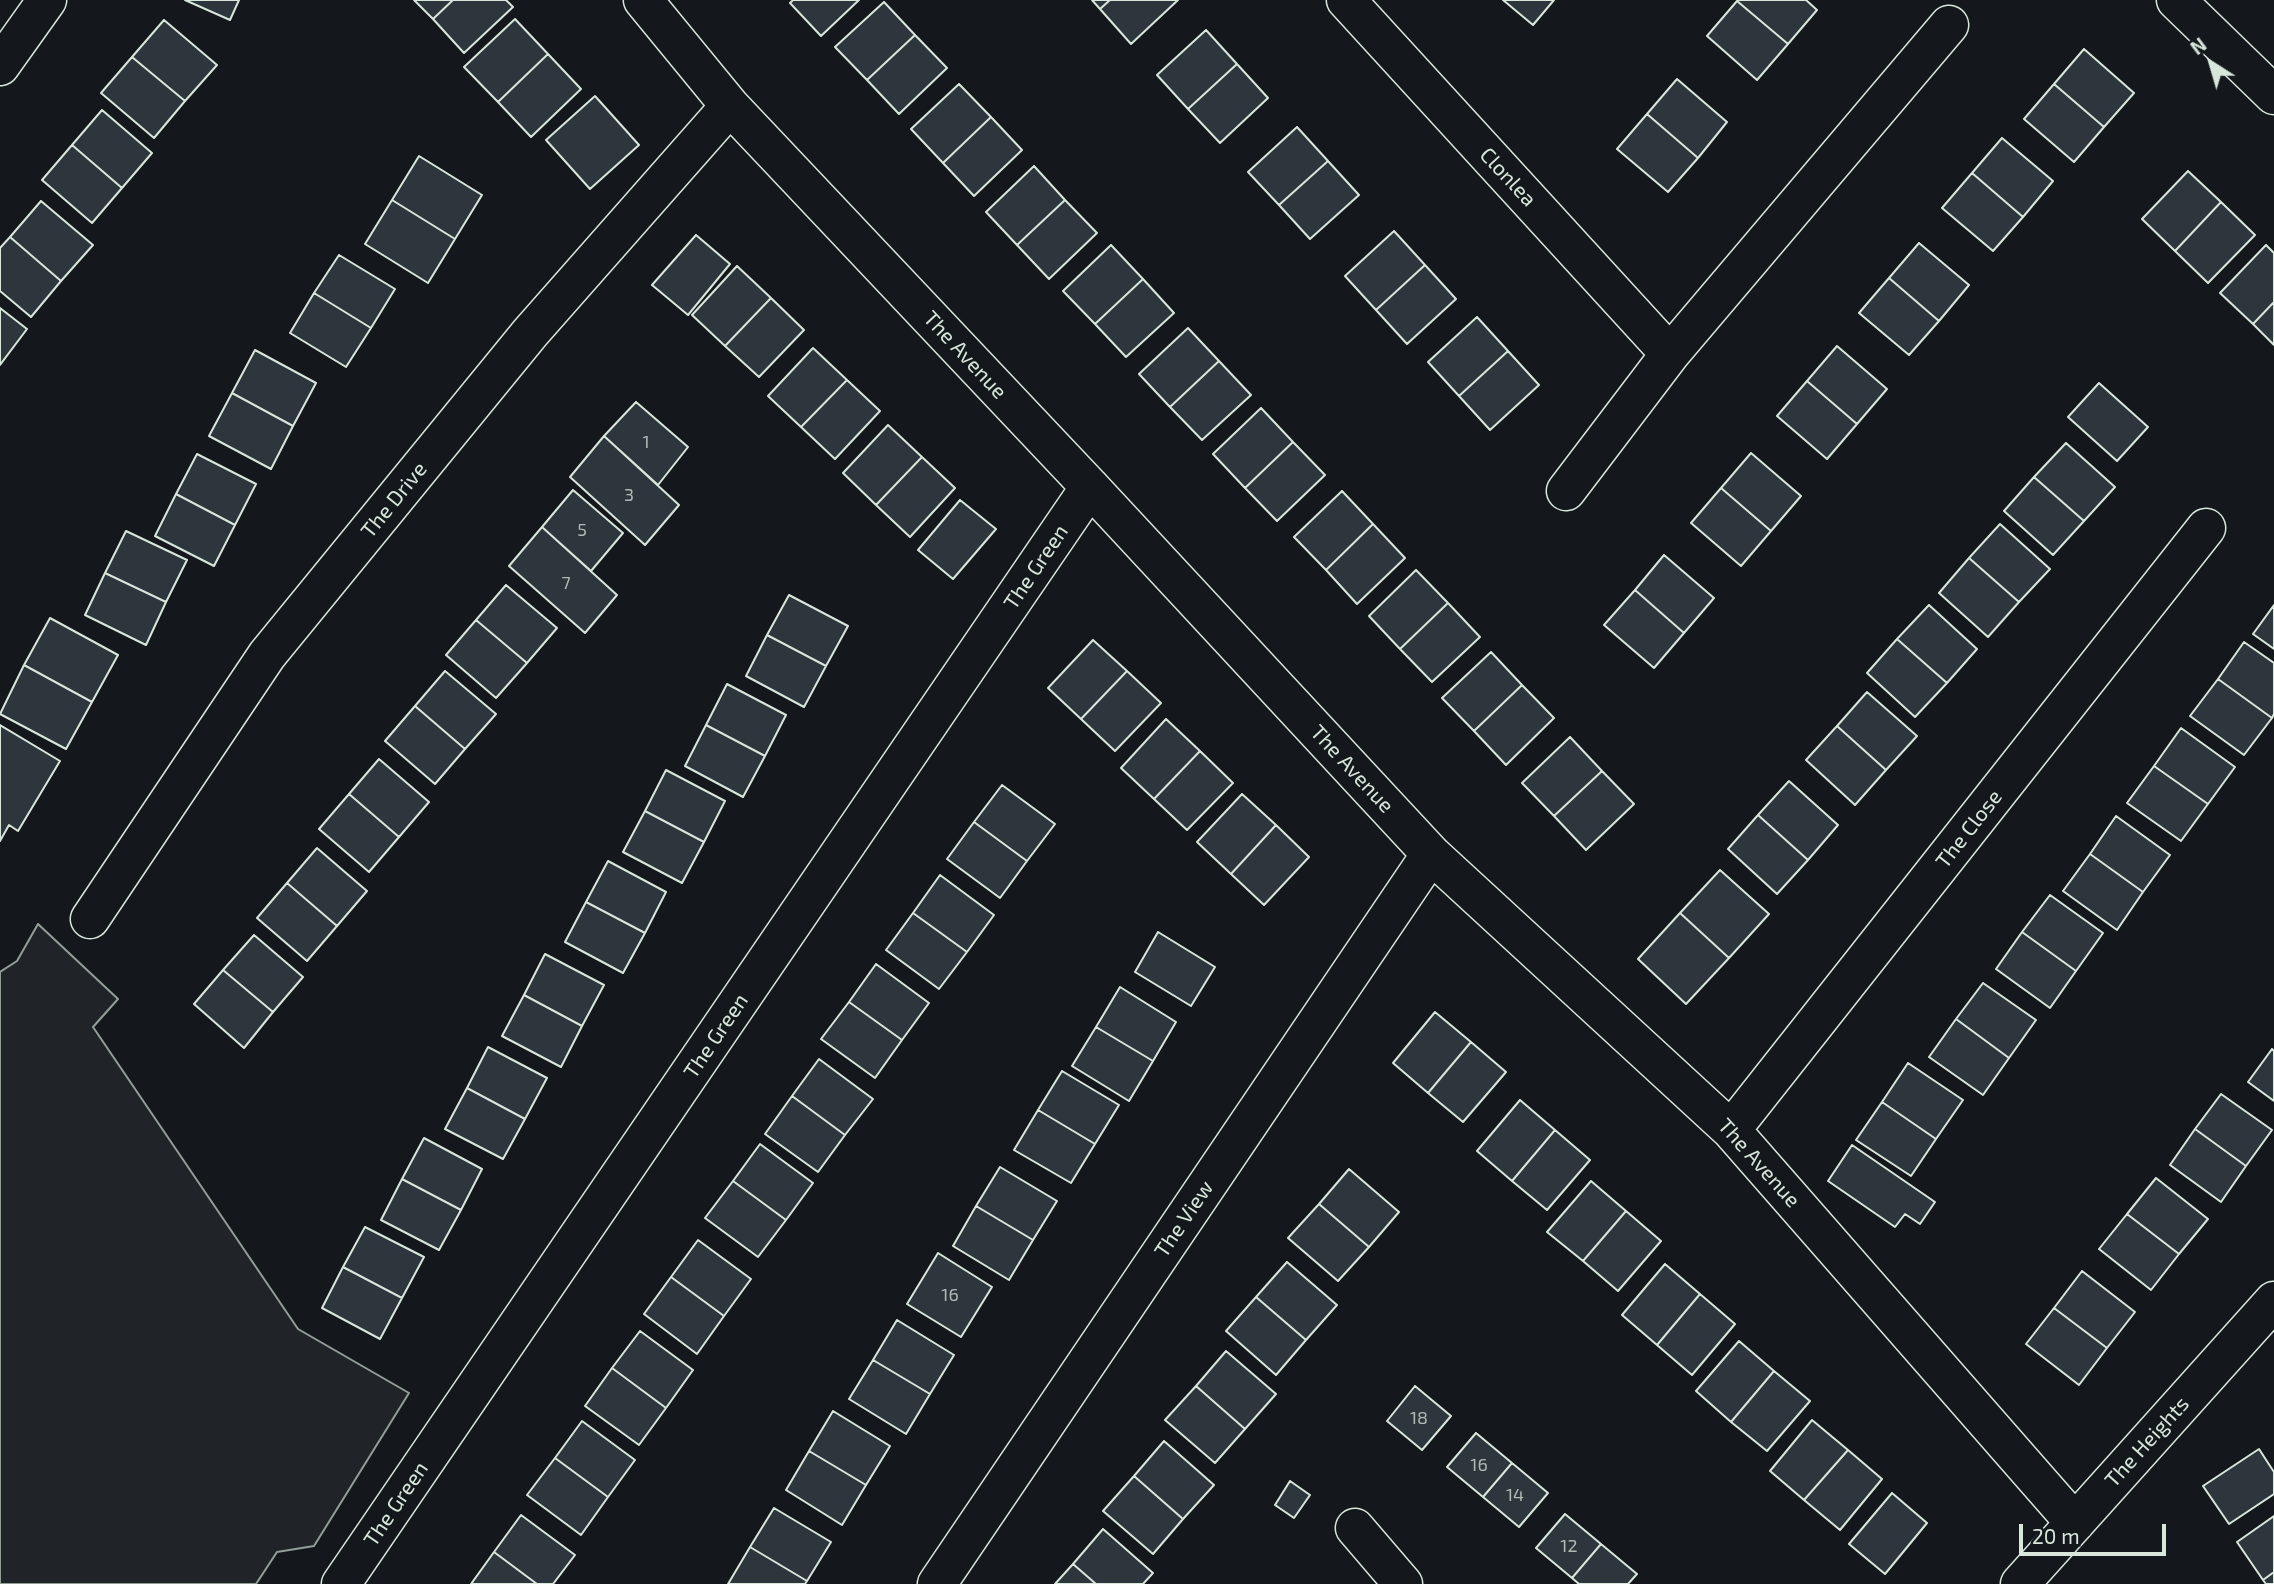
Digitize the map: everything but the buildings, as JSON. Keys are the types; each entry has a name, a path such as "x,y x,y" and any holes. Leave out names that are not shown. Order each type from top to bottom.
{"street":[{"path":"0,66 47,0"},
{"name":"The Avenue","path":"643,0 730,106 1090,487 1431,854 1731,1130 2075,1523"},
{"name":"Clonlea","path":"1346,0 1670,354"},
{"path":"2176,0 2274,95"},
{"path":"1566,492 1670,354 1949,25"},
{"name":"The Drive","path":"90,919 267,655 530,333 730,106"},
{"name":"The Green","path":"341,1584 1090,487"},
{"name":"The Close","path":"1731,1130 2206,528"},
{"name":"The View","path":"937,1584 1431,854"},
{"name":"The Heights","path":"2020,1584 2274,1301"},
{"path":"1355,1528 1403,1584"}],"shaded area":[{"path":"38,924 118,999 93,1027 298,1329 409,1393 314,1546 277,1552 256,1584 0,1584 0,972 17,961"}]}
